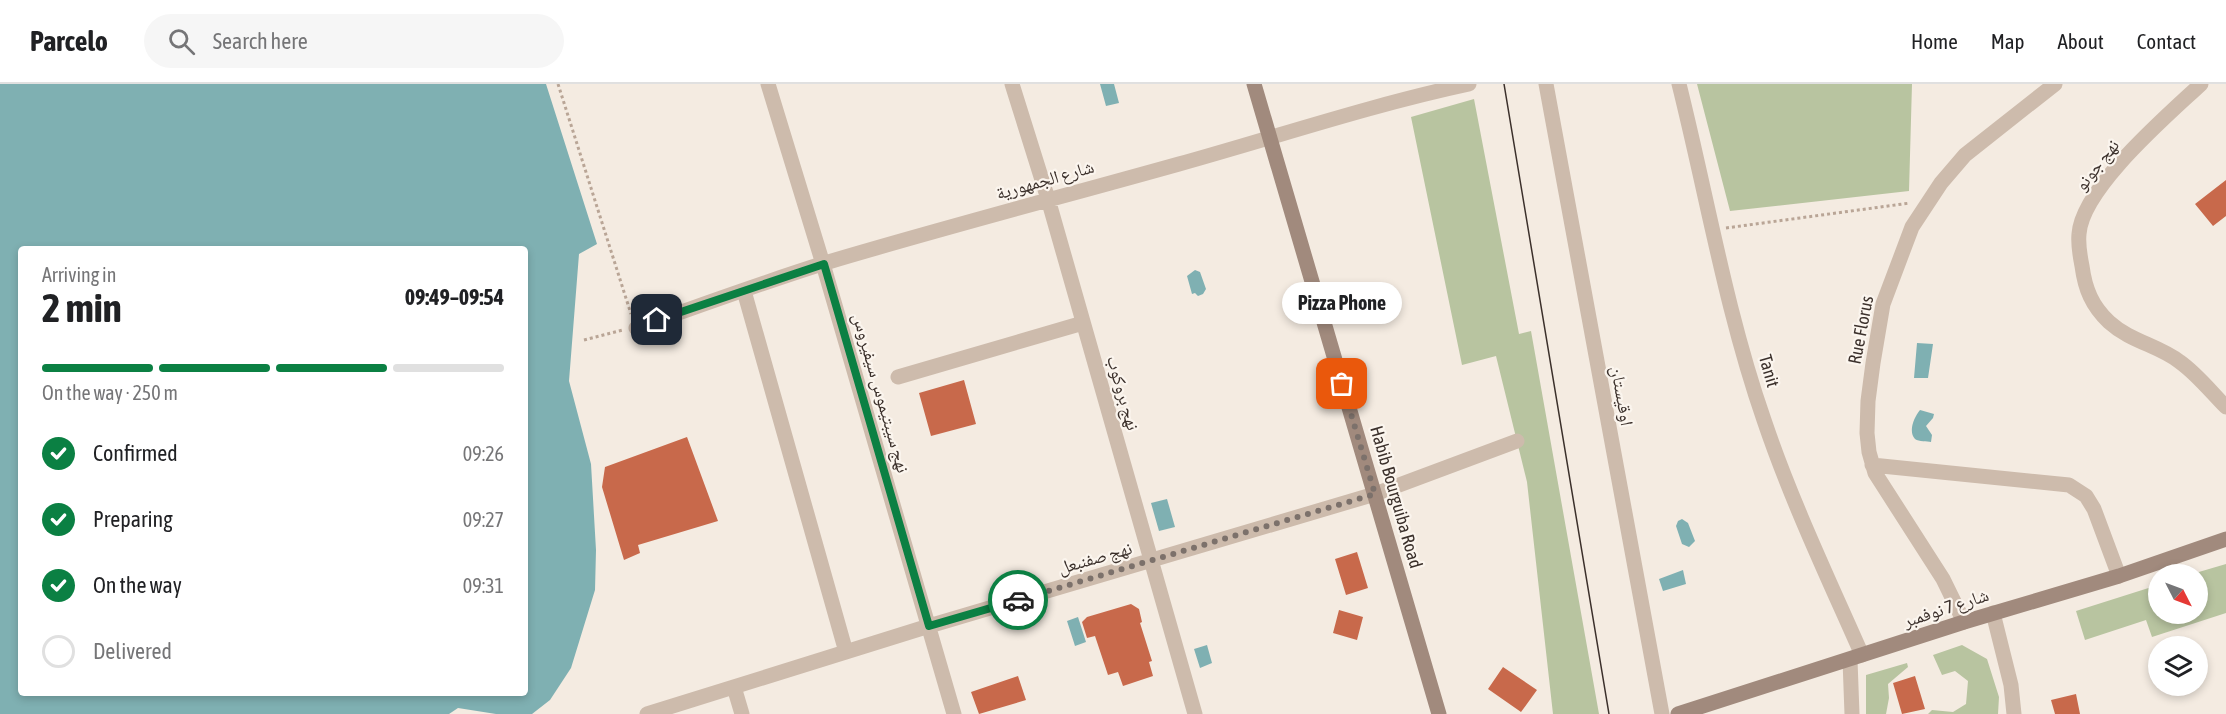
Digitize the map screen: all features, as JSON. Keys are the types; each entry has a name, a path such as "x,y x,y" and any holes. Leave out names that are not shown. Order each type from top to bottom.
{"main road":[{"name":"Habib Bourguiba Road","path":"1254,84 1439,714"},
{"name":"شارع 7 نوفمبر","path":"1678,714 1964,622 2119,576 2226,539"}],"street":[{"name":"نهج سيبتيموس سيفيروس","path":"768,84 824,264 954,714"},
{"name":"نهج بروكوب","path":"1012,84 1048,199 1195,714"},
{"name":"شارع الجمهورية","path":"636,328 824,264 1181,163 1425,89 1468,84"},
{"name":"اوقيستان","path":"1546,84 1662,714"},
{"name":"Tanit","path":"1679,84 1746,363 1764,420 1856,657"},
{"name":"Rue Florus","path":"1964,622 1943,579 1872,465 1867,433 1868,401 1883,304 1912,227 1929,200 1965,155 2055,84"},
{"name":"نهج جونو","path":"2202,84 2112,172 2086,213 2079,233 2080,256 2089,298 2098,311 2122,333 2180,362 2226,407"},
{"path":"744,291 846,652"},
{"path":"898,376 1083,323"},
{"name":"نهج صفنبعل","path":"647,714 929,626 1375,494 1517,441"},
{"path":"1872,465 2069,485 2086,496 2094,509 2119,576"},
{"path":"1993,613 2011,685 2014,714"},
{"path":"1852,714 1856,657"},
{"path":"734,687 742,714"}],"path":[{"path":"558,84 636,328 584,340"},
{"path":"1713,230 1929,200"}],"green space":[{"path":"1697,84 1912,84 1909,191 1730,211"},
{"path":"1474,99 1519,334 1531,331 1599,714 1553,714 1527,482 1496,356 1462,365 1411,117"},
{"path":"2226,564 2226,613 2208,619 2208,569"},
{"path":"2148,588 2148,624 2192,624 2152,636 2146,620 2085,640 2076,611"},
{"path":"1962,645 1987,659 1999,697 1998,714 1928,714 1932,710 1953,712 1966,704 1968,681 1955,671 1942,675 1933,655"},
{"path":"1907,663 1908,667 1888,684 1889,698 1886,714 1866,714 1866,675"}],"water":[{"path":"0,84 546,84 597,244 579,254 569,381 591,464 596,550 595,590 571,668 550,700 532,714 496,714 458,708 449,714 0,714"},
{"path":"1100,84 1114,84 1119,103 1106,106"},
{"path":"1195,270 1200,272 1206,289 1198,296 1195,293 1192,294 1187,276"},
{"path":"1917,343 1933,344 1928,378 1914,378"},
{"path":"1920,410 1934,414 1926,426 1932,435 1931,442 1917,440 1913,436 1913,424"},
{"path":"1167,499 1175,527 1159,531 1151,503"},
{"path":"1682,519 1688,523 1695,541 1689,547 1682,544 1676,526"},
{"path":"1683,570 1686,584 1663,591 1659,579"},
{"path":"1078,617 1086,642 1075,646 1067,621"},
{"path":"1207,645 1212,663 1200,668 1194,649"}],"building":[{"path":"2226,180 2226,216 2213,226 2195,204"},
{"path":"964,380 976,424 931,436 919,393"},
{"path":"687,437 718,521 638,545 640,553 624,560 602,487 605,467"},
{"path":"1357,552 1368,588 1346,595 1335,559"},
{"path":"1131,604 1139,609 1142,622 1140,623 1152,661 1149,662 1153,676 1123,686 1118,672 1108,675 1095,636 1087,638 1082,622 1087,617"},
{"path":"1339,610 1363,617 1357,640 1333,633"},
{"path":"1503,667 1537,690 1521,712 1488,689"},
{"path":"1018,676 1026,700 979,714 971,692"},
{"path":"1915,676 1925,709 1902,714 1893,683"},
{"path":"2076,694 2080,714 2055,714 2051,700"}],"tram line":[{"path":"1504,84 1609,714"}],"way so far":[{"path":"1018,600 1375,494 1342,384"}],"place":[{"name":"Pizza Phone","path":"1342,384"}],"route":[{"path":"657,320 824,264 929,626 1018,600"}]}
